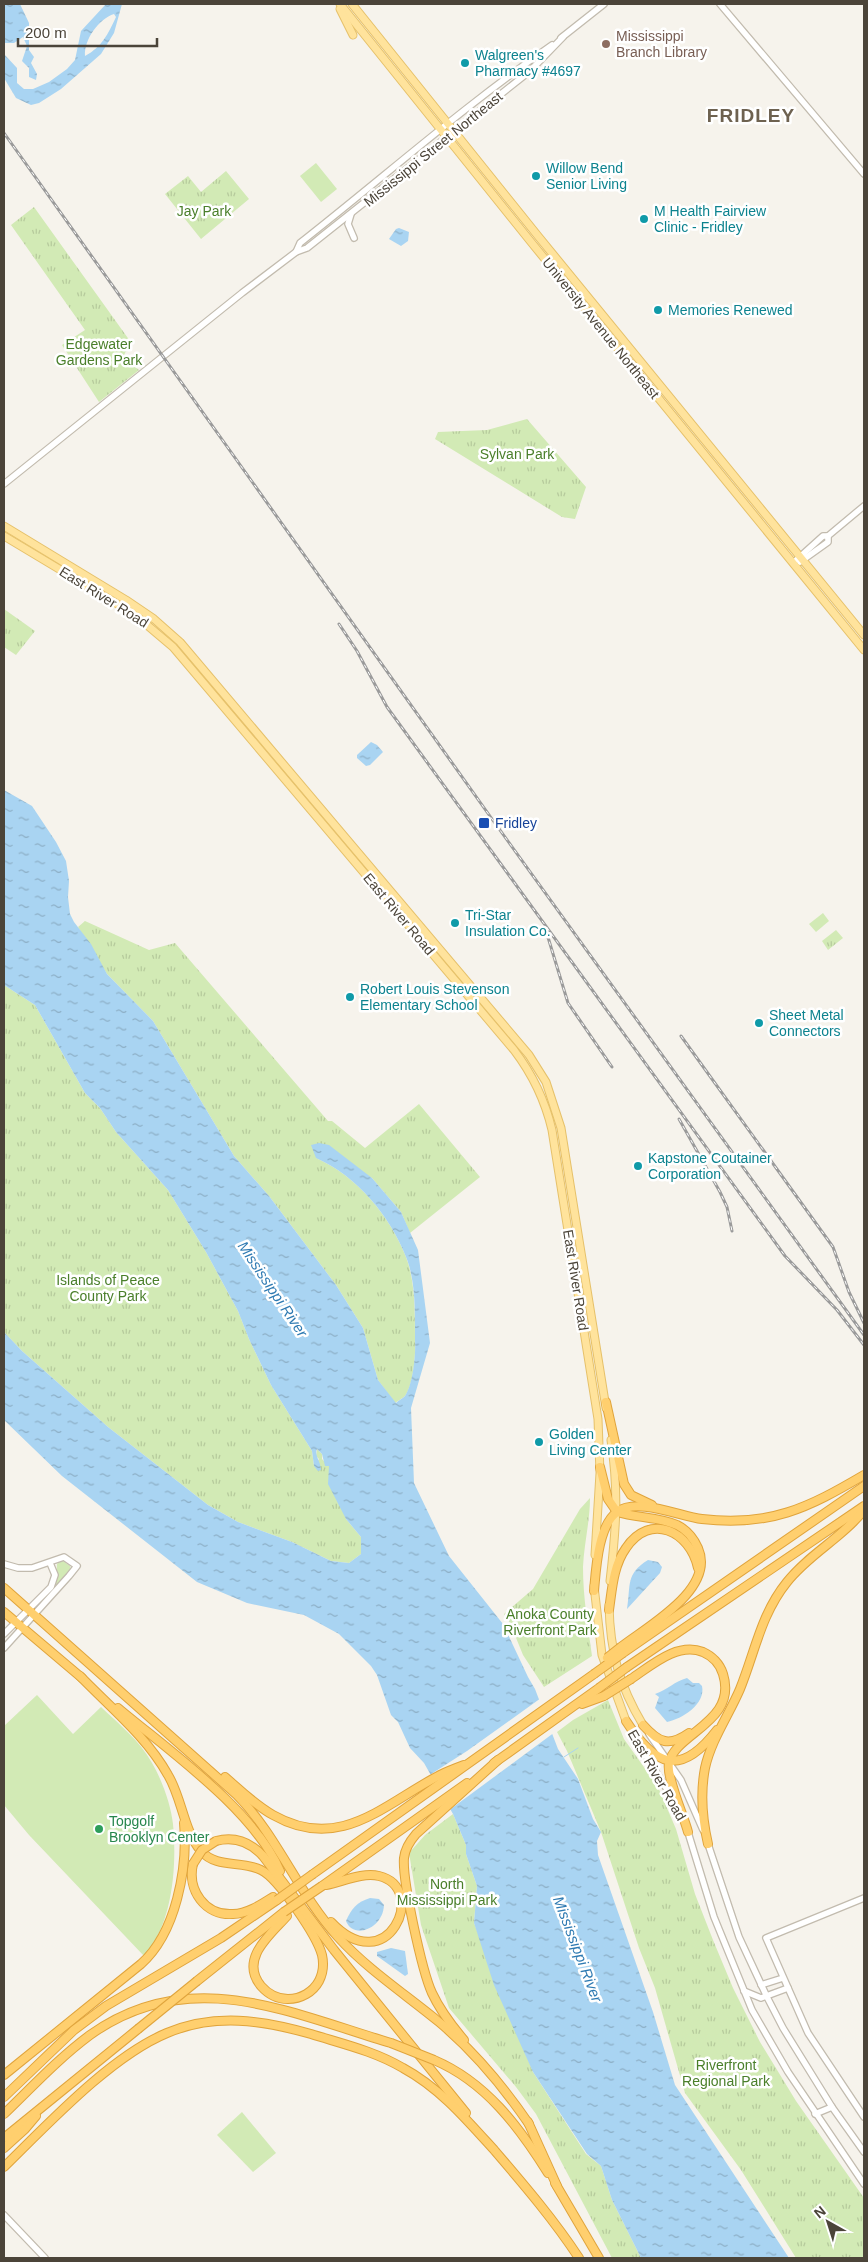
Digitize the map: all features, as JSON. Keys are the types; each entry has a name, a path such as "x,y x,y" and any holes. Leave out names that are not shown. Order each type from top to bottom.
{"highway":[{"path":"606,1402 622,1478 627,1490 642,1501 680,1514"},
{"path":"4,2097 74,2030 106,2006 221,1938 313,1874 560,1698 680,1602 696,1582 701,1569 701,1556 694,1541 685,1530 670,1522 617,1512 608,1499 600,1467"},
{"path":"594,1591 603,1535 608,1522 617,1512 636,1506 728,1522 769,1518 813,1504 864,1475"},
{"path":"622,1650 864,1486"},
{"path":"80,1676 150,1748 162,1763 174,1787 191,1836 202,1852 214,1860 256,1868 271,1877 280,1886 318,1946 323,1963 319,1980 306,1994 289,1999 275,1997 265,1990 256,1978 254,1966 257,1951 263,1941 286,1914 296,1904 573,1708 627,1667 864,1506"},
{"path":"708,1844 702,1808 704,1771 711,1749 745,1676 760,1627 777,1596 804,1563 857,1519 864,1510"},
{"path":"610,1610 612,1586 620,1558 631,1540 645,1531 655,1529 666,1530 683,1539 692,1550 696,1562 698,1573 696,1582"},
{"path":"4,1588 157,1723 246,1805 265,1828 316,1908 339,1938 368,1965 443,2026 481,2061 500,2083 529,2124"},
{"path":"4,1612 188,1765 228,1802 263,1844 278,1867 284,1882"},
{"path":"573,1708 604,1696 677,1651 692,1649 706,1654 719,1665 725,1681 724,1698 715,1714 677,1748 669,1761 670,1779 688,1832"},
{"path":"626,1721 648,1751 657,1757 669,1761 686,1757 698,1750 716,1731 730,1710"},
{"path":"643,1725 659,1740 671,1742 686,1735 715,1714"},
{"path":"157,1723 261,1807 275,1816 295,1824 327,1828 356,1823 439,1775 464,1765"},
{"path":"498,1760 410,1841 404,1860 405,1877 426,1978 435,2000 449,2020 507,2089 529,2124 557,2186"},
{"path":"4,2075 141,1964 160,1942 171,1918 184,1859 184,1822 174,1787"},
{"path":"276,1898 236,1914 215,1911 204,1904 196,1893 192,1880 194,1864 202,1850 216,1841 231,1839 249,1844 263,1856 334,1950 547,2213 579,2258"},
{"path":"290,1868 328,1919 349,1938 364,1942 378,1940 390,1933 399,1920 402,1907 400,1894 390,1882 380,1876 361,1876 322,1886"},
{"path":"4,2138 197,1981 286,1914"},
{"path":"4,2114 71,2050 91,2034 129,2013 165,2001 202,1997 255,2002 390,2043 434,2060 467,2079 503,2110 525,2137 600,2258"},
{"path":"4,2167 111,2068 144,2044 165,2034 195,2024 246,2020 274,2024 358,2048 404,2068 430,2085 452,2105 511,2170"},
{"path":"4,2148 26,2129 43,2107"},
{"path":"4,2174 22,2155 28,2143"}],"main road":[{"path":"339,4 353,35"},
{"name":"University Avenue Northeast","path":"339,4 864,650"},
{"name":"University Avenue Northeast","path":"352,4 864,635"},
{"name":"East River Road","path":"4,526 126,600 154,619 180,642 529,1055 546,1082 559,1120 606,1402 616,1475 617,1512 610,1610 611,1642 624,1689 643,1725"},
{"name":"East River Road","path":"4,536 134,614 172,647 514,1050 531,1073 543,1100 552,1130 597,1413 600,1467 594,1591 602,1655 626,1721"}],"street":[{"name":"Mississippi Street Northeast","path":"296,252 300,243 448,124 604,4"},
{"path":"720,4 733,17 864,174"},
{"name":"Mississippi Street Northeast","path":"4,484 296,252 307,248 447,138 530,70 563,37"},
{"path":"351,214 348,224 354,238"},
{"path":"793,563 828,542 828,536 864,506"},
{"path":"4,1564 27,1569 64,1557 77,1566 19,1625 4,1648"},
{"path":"31,1612 54,1581 55,1575 50,1562"},
{"path":"4,1634 19,1625"},
{"name":"East River Road","path":"626,1721 637,1745 671,1795 688,1832 714,1917 744,1991 768,2040 815,2114 864,2184"},
{"name":"East River Road","path":"643,1725 669,1761 686,1789 708,1844"},
{"path":"708,1844 732,1920 767,1997 783,2028 832,2107 864,2152"},
{"path":"864,1898 766,1938 813,2042 864,2117"},
{"path":"761,1985 783,1978"},
{"path":"744,1991 753,1996 767,1997 788,1988"},
{"path":"815,2114 832,2107"},
{"path":"4,2215 45,2258"}],"green space":[{"path":"316,163 337,189 321,202 300,176"},
{"name":"Jay Park","path":"226,171 249,199 201,239 165,194 188,176 201,192"},
{"name":"Edgewater Gardens Park","path":"34,207 130,341 123,358 139,370 99,402 62,345 85,330 11,225"},
{"name":"Sylvan Park","path":"527,419 586,487 575,519 562,517 435,439 438,432 487,430"},
{"path":"4,609 35,631 16,655 4,647"},
{"path":"823,913 829,921 816,932 809,924"},
{"path":"85,921 149,950 175,943 328,1121 332,1121 365,1148 419,1104 480,1177 410,1233 401,1212 372,1178 316,1158 345,1175 370,1199 391,1227 409,1266 414,1296 414,1367 408,1391 405,1396 395,1403 378,1380 363,1328 336,1285 269,1196 234,1156 153,1021 107,974 78,927"},
{"path":"836,930 843,938 828,950 822,941"},
{"name":"Islands of Peace County Park","path":"4,985 35,1005 85,1093 100,1108 116,1132 168,1190 206,1252 238,1311 271,1385 312,1451 314,1466 319,1459 316,1456 317,1449 322,1454 322,1459 329,1466 346,1519 361,1537 361,1554 349,1563 331,1561 292,1542 238,1522 208,1505 108,1427 22,1351 4,1332"},
{"name":"Anoka County Riverfront Park","path":"590,1498 583,1578 592,1656 544,1687 523,1655 510,1623 504,1614 533,1589 580,1509"},
{"path":"62,1560 70,1566 71,1570 58,1585 56,1584 57,1564"},
{"name":"Topgolf Brooklyn Center","path":"37,1695 73,1734 101,1707 142,1747 163,1785 173,1824 174,1857 171,1893 161,1928 154,1943 144,1956 29,1835 4,1805 4,1726"},
{"name":"Riverfront Regional Park","path":"608,1700 624,1739 658,1787 676,1829 695,1894 713,1940 733,1988 760,2042 796,2101 864,2198 864,2258 796,2258 741,2170 685,2093 655,1988 639,1948 601,1832 567,1751 557,1732 573,1720"},
{"name":"North Mississippi Park","path":"453,1814 466,1845 466,1854 477,1886 474,1923 533,2072 586,2154 601,2166 612,2200 641,2258 612,2258 536,2114 516,2087 449,2008 421,1925 409,1853 425,1835"},
{"path":"242,2112 276,2153 253,2172 217,2135"}],"water":[{"path":"20,4 29,23 29,50 34,57 31,63 37,74 36,80 29,77 29,68 22,61 27,46 23,37 14,43 4,43 4,5"},
{"path":"106,4 122,4 114,33 101,54 61,89 39,103 31,105 16,98 4,78 4,54 17,68 17,83 24,89 33,89 49,82 67,69 75,60 81,31","holes":["114,14 116,17 100,44 85,56 87,43 94,30 108,17"]},
{"path":"399,228 409,232 408,241 401,246 389,239 396,229"},
{"path":"371,742 377,745 383,752 370,765 366,766 357,758 357,755"},
{"name":"Mississippi River","path":"4,790 32,806 56,842 66,861 70,914 74,922 91,944 107,974 153,1021 234,1156 269,1196 336,1285 363,1328 378,1380 396,1403 408,1391 414,1361 414,1298 409,1266 399,1242 381,1212 358,1186 345,1175 316,1158 311,1145 319,1143 329,1145 372,1178 401,1212 418,1250 430,1343 411,1408 414,1483 449,1556 503,1624 535,1689 558,1749 578,1779 593,1819 601,1832 597,1841 598,1855 653,2012 675,2085 789,2258 641,2258 612,2200 601,2166 587,2154 533,2072 494,1985 474,1923 477,1886 466,1854 466,1845 453,1814 424,1763 410,1748 398,1722 391,1715 377,1675 371,1666 339,1634 304,1615 247,1603 197,1582 62,1476 4,1420 4,1332 22,1351 108,1427 208,1505 238,1522 292,1542 331,1561 349,1563 361,1554 361,1537 346,1519 328,1484 329,1466 325,1466 322,1454 317,1449 316,1454 321,1470 318,1471 314,1466 312,1451 271,1385 238,1311 206,1252 168,1190 116,1132 100,1108 85,1093 35,1005 4,985"},
{"path":"648,1560 658,1562 662,1567 660,1573 627,1609 632,1576"},
{"path":"687,1678 693,1683 699,1683 702,1686 700,1699 692,1710 679,1718 667,1722 655,1708 659,1697 655,1694"},
{"path":"370,1898 379,1899 384,1905 379,1920 367,1929 355,1930 346,1921 358,1904"},
{"path":"391,1948 405,1951 408,1974 405,1976 377,1956 377,1952"}],"pier":[{"path":"541,1698 545,1714 551,1719 555,1732 448,1811 428,1776 467,1751"}],"waterway":[{"path":"564,1757 578,1748"}],"railway":[{"path":"4,133 492,819 864,1335"},
{"path":"339,624 357,651 387,707 785,1256 837,1310 864,1345"},
{"path":"547,934 568,1003 612,1067"},
{"path":"681,1036 833,1247 849,1292 864,1323"},
{"path":"679,1119 720,1192 727,1207 732,1231"}],"place":[{"name":"Mississippi Branch Library","path":"606,44"},
{"name":"Walgreen's Pharmacy #4697","path":"465,63"},
{"name":"Willow Bend Senior Living","path":"536,176"},
{"name":"M Health Fairview Clinic - Fridley","path":"644,219"},
{"name":"Memories Renewed","path":"658,310"},
{"name":"Fridley","path":"484,823"},
{"name":"Tri-Star Insulation Co.","path":"455,923"},
{"name":"Robert Louis Stevenson Elementary School","path":"350,997"},
{"name":"Sheet Metal Connectors","path":"759,1023"},
{"name":"Kapstone Coutainer Corporation","path":"638,1166"},
{"name":"Golden Living Center","path":"539,1442"},
{"name":"Topgolf Brooklyn Center","path":"99,1829"}],"district":[{"name":"FRIDLEY","path":"751,115"}]}
